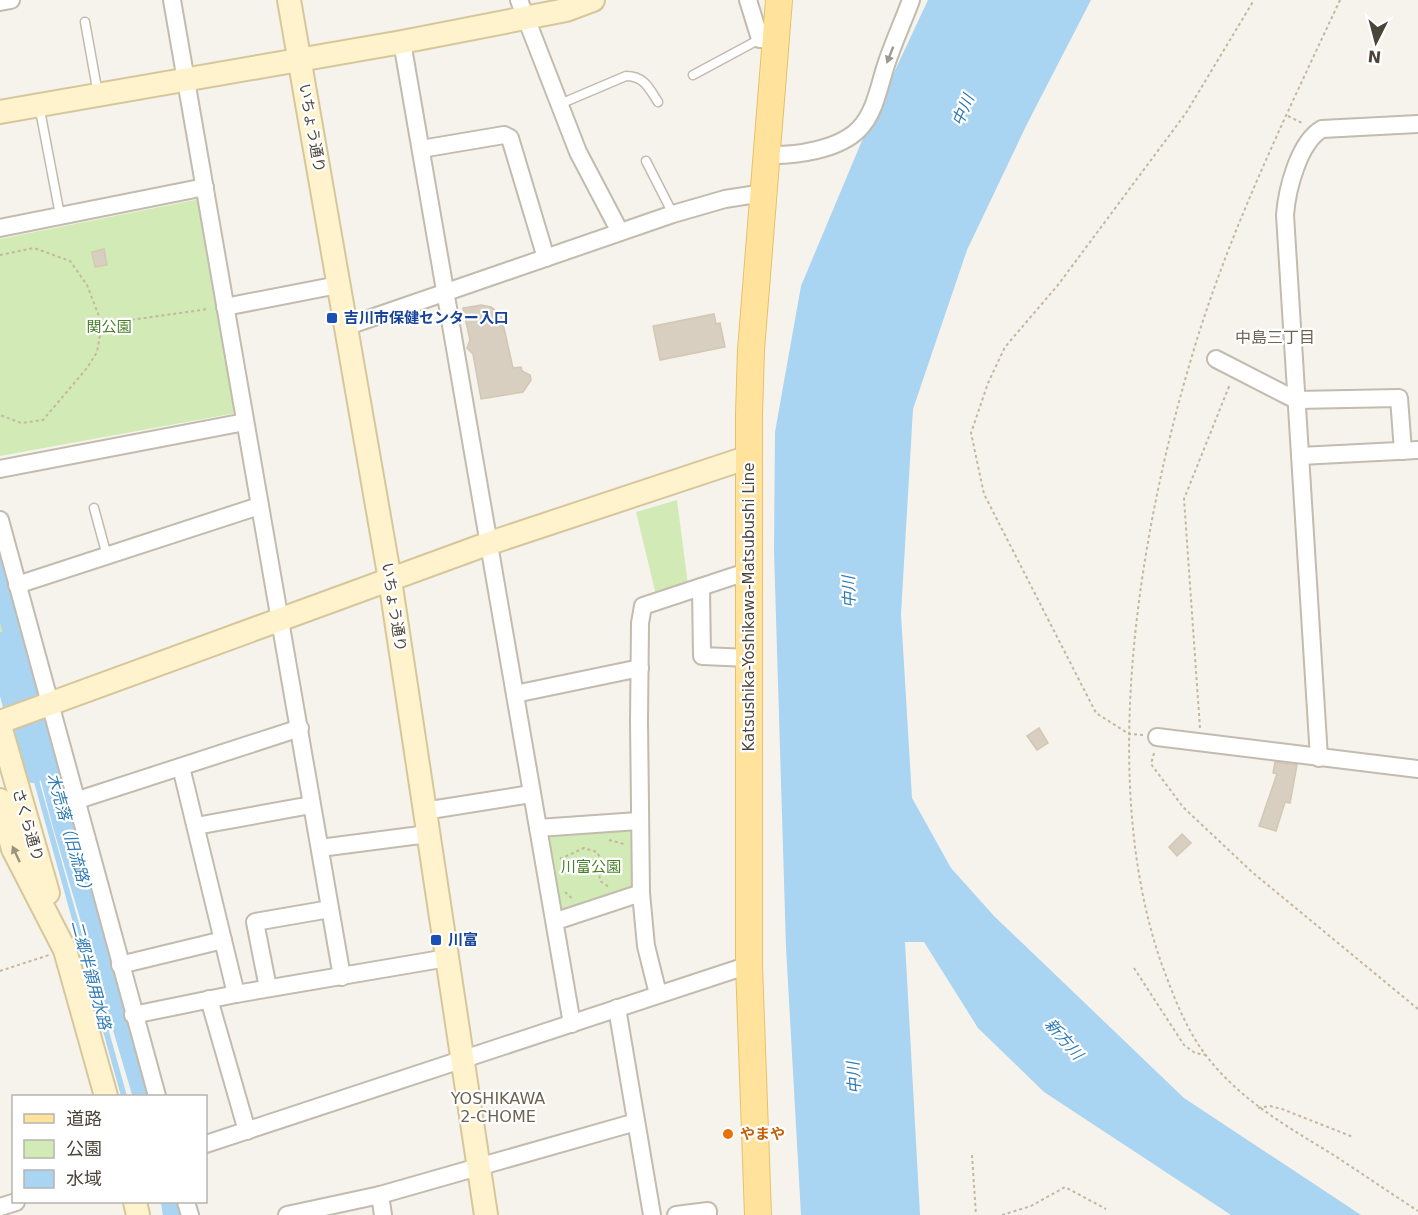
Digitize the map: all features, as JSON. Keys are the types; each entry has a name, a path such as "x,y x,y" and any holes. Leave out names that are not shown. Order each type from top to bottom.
{"main road":[{"name":"Katsushika-Yoshikawa-Matsubushi Line","path":"758,1215 749,965 749,457 751,350 767,155 768,40 779,0"}],"street":[{"path":"0,2 11,0"},
{"path":"172,0 342,977"},
{"name":"いちょう通り","path":"289,0 390,580 486,1215"},
{"path":"0,112 402,42 523,9 593,0"},
{"path":"748,0 768,40"},
{"path":"767,155 782,156 843,141 860,129 873,107 911,0"},
{"path":"523,9 578,152 620,232"},
{"path":"402,42 531,794 556,921 572,1024"},
{"path":"1319,758 1285,215 1287,189 1313,134 1322,129 1418,124"},
{"path":"421,150 504,135 510,138 546,258"},
{"path":"0,228 205,188"},
{"path":"345,327 673,214 725,200 764,194"},
{"path":"225,307 338,285"},
{"path":"1216,359 1296,400 1399,398 1411,450 1300,456"},
{"path":"0,469 245,422"},
{"path":"2,722 488,544 749,457"},
{"path":"17,585 259,506"},
{"path":"0,520 45,707 75,801 157,1095"},
{"path":"658,994 646,946 640,893 638,821 643,606 737,575 749,575"},
{"path":"701,587 702,656 749,658"},
{"path":"515,694 640,668"},
{"name":"さくら通り","path":"2,722 50,898 53,924"},
{"path":"75,801 300,728"},
{"path":"1157,737 1418,769"},
{"path":"181,767 236,994"},
{"path":"320,848 531,794"},
{"name":"さくら通り","path":"0,800 14,849 65,950 106,1095"},
{"path":"196,826 311,805"},
{"path":"538,828 638,821"},
{"path":"556,921 640,893"},
{"path":"268,988 255,922 330,909"},
{"path":"120,965 223,940"},
{"path":"133,1015 268,988 447,958"},
{"path":"207,1143 749,965"},
{"path":"209,999 247,1131"},
{"path":"617,1008 652,1215"},
{"path":"287,1215 380,1195 636,1122"},
{"path":"380,1195 383,1215"},
{"path":"676,1215 708,1211 708,1215"}],"lane":[{"path":"85,22 98,95"},
{"path":"693,75 768,40"},
{"path":"560,104 626,76 636,76 658,102"},
{"path":"39,105 60,215"},
{"path":"646,161 673,214"},
{"path":"94,508 107,556"}],"path":[{"path":"1136,735 1129,734 1096,713 984,494 971,433 988,383 1005,347 1058,285 1186,113 1254,0"},
{"path":"1287,115 1305,124"},
{"path":"0,255 34,248 70,261 87,285 102,324 97,352 72,390 61,396 43,420 21,423 0,415"},
{"path":"102,324 208,309"},
{"path":"1200,743 1184,499 1236,370"},
{"path":"1129,734 1134,847 1142,894 1157,952 1176,1002 1206,1055 1231,1084 1258,1108 1418,1211"},
{"path":"1157,737 1151,764 1183,807 1252,872 1418,1010"},
{"path":"608,839 624,844"},
{"path":"557,853 559,861 584,848 597,852 603,864 599,872 600,881 614,888 606,892"},
{"path":"562,886 568,896 580,901"},
{"path":"0,971 65,950"},
{"path":"1134,968 1184,1045 1195,1053 1206,1055"},
{"path":"1258,1108 1270,1106 1282,1108 1353,1137"},
{"path":"972,1155 976,1215"},
{"path":"1002,1215 1031,1206 1065,1187 1106,1209"}],"green space":[{"name":"関公園","path":"200,199 236,413 0,456 0,239"},
{"path":"677,500 688,585 656,595 636,512"},
{"path":"0,543 38,691 6,700 0,679"},
{"name":"川富公園","path":"631,826 636,888 561,912 547,839 552,833"}],"water":[{"path":"928,0 1091,0 1027,124 967,250 913,409 901,614 912,798 951,868 994,916 1184,1098 1361,1215 1231,1215 1044,1092 978,1028 924,942 905,942 920,1215 801,1215 786,947 774,551 775,432 801,286 861,143"},
{"path":"0,635 17,698 12,699 0,657"},
{"path":"27,737 127,1095 121,1095 22,739"}],"building":[{"path":"104,249 107,265 95,267 92,252"},
{"path":"481,305 491,307 501,315 513,368 521,367 522,371 530,375 531,380 523,392 481,399 473,354 467,348 470,340 463,308"},
{"path":"714,314 716,324 720,323 725,347 660,360 653,326"},
{"path":"1039,728 1048,743 1037,750 1027,736"},
{"path":"1275,762 1297,765 1290,803 1285,802 1276,831 1259,826 1277,774 1273,773"},
{"path":"1182,834 1191,843 1177,856 1169,847"}],"waterway":[{"name":"木売落（旧流路）","path":"0,571 65,822 146,1095"},
{"name":"二郷半領用水路","path":"0,645 33,770"},
{"name":"木売落（旧流路）","path":"174,1203 176,1215"}],"place":[{"name":"吉川市保健センター入口","path":"332,318"},
{"name":"川富","path":"436,940"},
{"name":"やまや","path":"728,1134"}],"district":[{"name":"中島三丁目","path":"1275,337"},
{"name":"YOSHIKAWA 2-CHOME","path":"498,1107"}],"water label":[{"name":"中川","path":"963,110"},
{"name":"中川","path":"849,592"},
{"name":"新方川","path":"1064,1039"},
{"name":"中川","path":"854,1078"}]}
